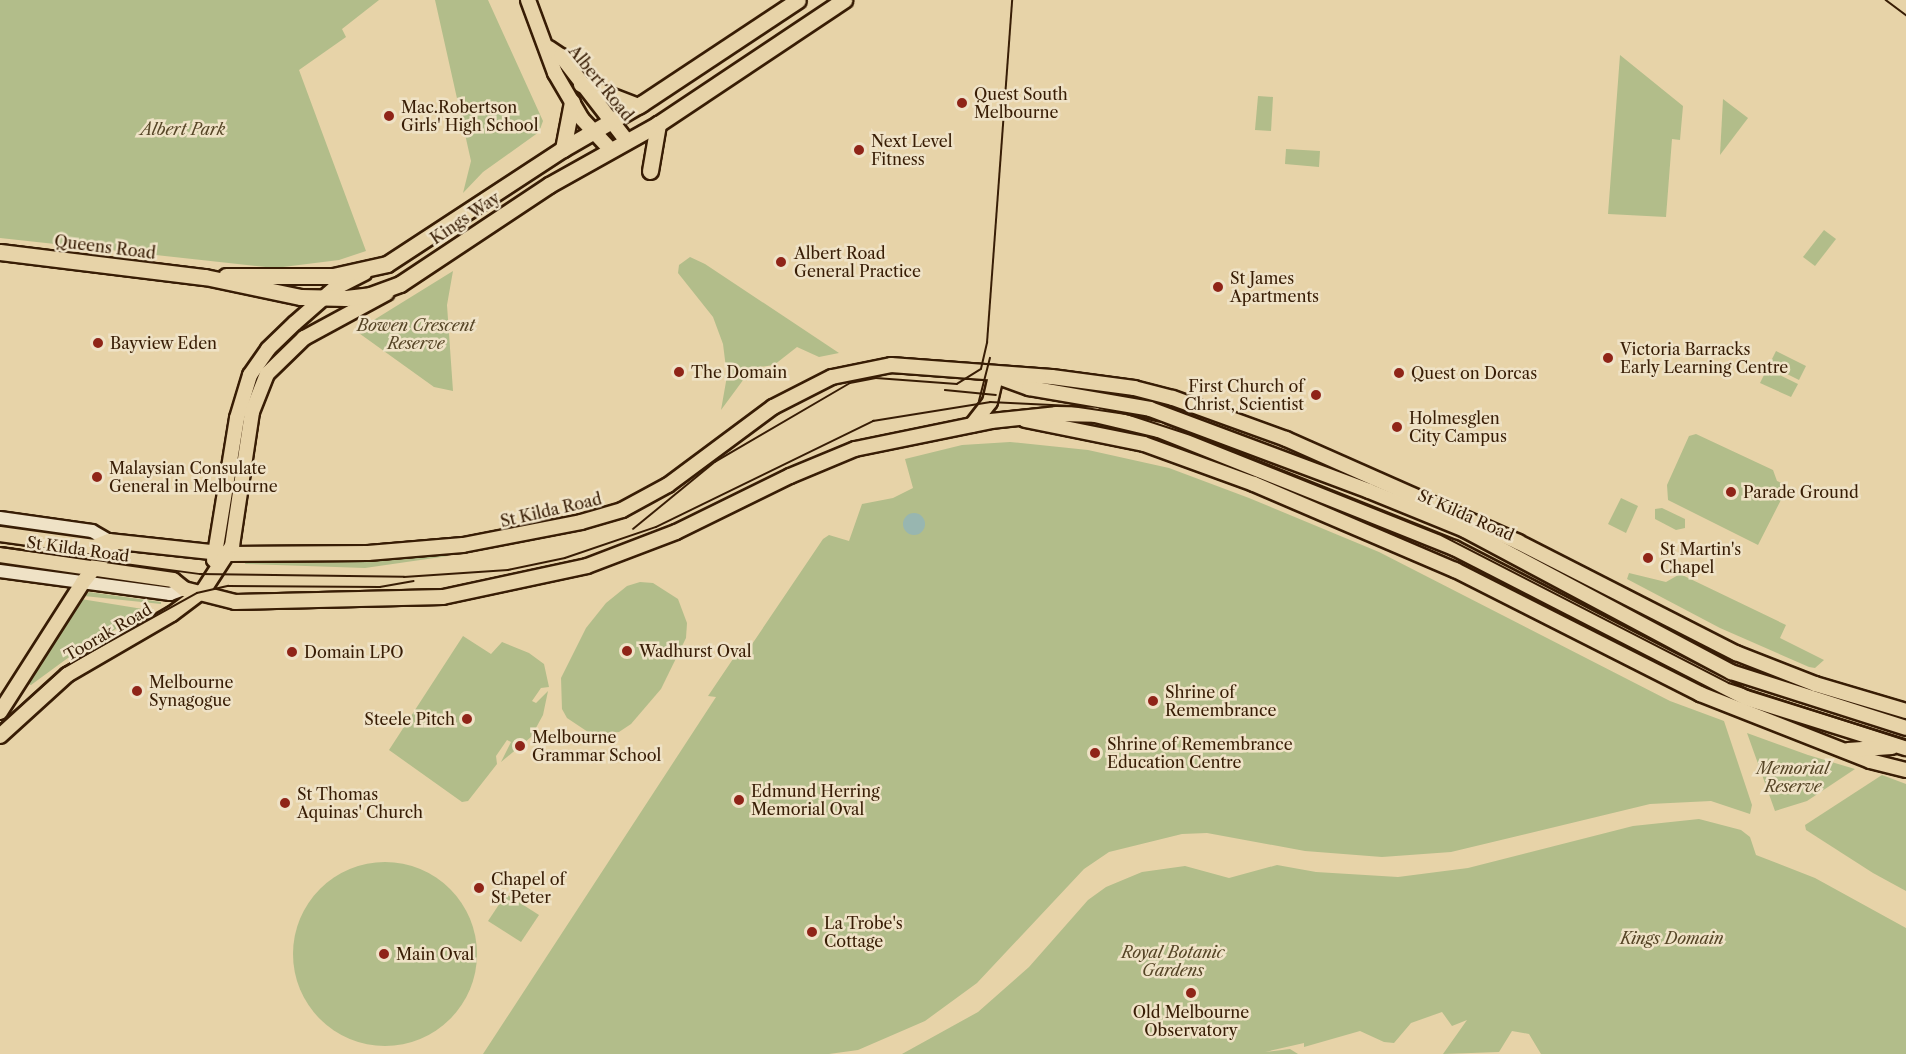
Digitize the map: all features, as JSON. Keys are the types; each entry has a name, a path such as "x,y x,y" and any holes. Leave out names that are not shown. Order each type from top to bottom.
{"highway":[{"name":"Kings Way","path":"372,270 408,253 563,149 639,105 798,0"},
{"name":"Kings Way","path":"400,284 549,185 656,125 844,0"},
{"path":"581,84 639,105 656,125 650,171"},
{"path":"563,149 572,102"},
{"name":"Queens Road","path":"0,252 205,277 322,299 364,296 400,284"},
{"name":"Queens Road","path":"205,277 319,277 372,270"}],"main road":[{"name":"Albert Road","path":"528,0 549,48 555,73 593,131 611,150"},
{"name":"Albert Road","path":"549,48 561,57 627,141"},
{"name":"Kings Way","path":"223,554 245,387 273,343 322,299 372,270"},
{"name":"Kings Way","path":"223,554 252,412 267,374 304,338 400,284"},
{"name":"St Kilda Road","path":"0,534 94,547 112,541 223,554 404,551 482,542 581,522 622,510 668,485 773,407 832,377 891,365 996,376 1052,377 1157,394 1354,467 1528,547 1736,653 1815,684 1906,711"},
{"name":"St Kilda Road","path":"996,376 1029,388 1150,409 1352,485 1465,530 1750,680 1906,728"},
{"path":"972,425 990,402 996,376"},
{"name":"St Kilda Road","path":"0,555 173,580 184,589 200,594 259,603 413,599 532,580 587,566 676,532 790,476 855,449 972,425 1076,413 1159,430 1454,548 1746,698 1905,748"},
{"name":"St Kilda Road","path":"1025,420 1153,447 1341,519 1455,570 1669,680 1740,711 1906,770"},
{"path":"1341,519 1352,485 1354,467"},
{"name":"St Kilda Road","path":"0,518 100,532 112,541"},
{"name":"Toorak Road","path":"0,712 112,541"},
{"path":"200,594 223,554"},
{"name":"St Kilda Road","path":"0,571 170,594 184,589"},
{"name":"Toorak Road","path":"0,736 67,675 200,594"},
{"path":"1740,711 1750,680"},
{"path":"1846,750 1905,748"}],"green space":[{"name":"Albert Park","path":"0,0 379,0 342,29 346,37 299,70 366,251 339,260 275,268 0,238"},
{"path":"435,0 488,0 543,121 539,132 483,172 463,193 471,161"},
{"path":"1620,55 1683,106 1680,140 1672,139 1666,217 1608,214"},
{"path":"1258,96 1273,97 1271,131 1255,130"},
{"path":"1723,99 1748,118 1720,155"},
{"path":"1286,149 1320,151 1319,167 1285,164"},
{"path":"1824,230 1836,239 1815,266 1803,257"},
{"path":"690,257 705,264 839,353 819,357 797,347 774,365 752,368 721,410 727,376 723,344 713,317 678,273 679,265"},
{"name":"Bowen Crescent Reserve","path":"453,271 447,305 453,391 434,387 356,331"},
{"path":"1776,351 1806,366 1799,380 1769,365"},
{"path":"1767,369 1798,384 1791,397 1760,383"},
{"path":"1080,419 1155,434 1322,502 1318,505 1080,425"},
{"path":"1696,434 1773,470 1777,481 1788,486 1758,545 1668,500 1667,485 1689,436"},
{"path":"1010,442 1088,450 1169,468 1249,498 1379,552 1670,701 1724,721 1752,805 1750,814 1711,801 1650,804 1451,852 1382,857 1305,851 1207,833 1182,834 1109,852 1084,869 977,983 925,1021 858,1050 829,1054 483,1054 716,697 708,696 735,656 744,656 823,539 829,535 849,541 862,504 893,498 913,488 905,459 962,445"},
{"path":"1621,498 1638,506 1626,533 1608,524"},
{"path":"1662,508 1685,519 1685,528 1676,530 1655,519 1655,509"},
{"path":"447,553 448,556 365,568 245,564 247,558"},
{"path":"1494,573 1727,694 1727,697 1723,699 1489,581"},
{"path":"1629,573 1666,582 1680,574 1786,625 1780,638 1824,660 1815,668 1809,667 1720,628 1627,579"},
{"name":"Wadhurst Oval","path":"640,582 653,583 678,599 687,623 686,638 661,689 631,724 619,732 591,734 567,718 562,709 561,678 586,628 606,603 627,586"},
{"path":"89,592 161,602 161,604 84,596"},
{"path":"81,599 149,610 76,652 31,685 27,683"},
{"name":"Steele Pitch","path":"463,636 491,654 502,642 529,653 544,664 549,687 541,688 532,701 536,703 548,691 543,715 531,737 501,762 511,742 507,740 496,756 497,764 468,801 462,802 389,750"},
{"name":"Memorial Reserve","path":"1747,733 1855,769 1807,801 1775,811"},
{"path":"1882,775 1906,784 1906,891 1873,873 1806,830 1805,825"},
{"name":"Kings Domain","path":"1699,819 1741,830 1750,837 1756,855 1815,878 1906,928 1906,1054 1541,1054 1529,1034 1512,1031 1499,1052 1443,1054 1467,1020 1452,1026 1442,1012 1411,1023 1394,1043 1384,1042 1360,1031 1304,1047 1304,1043 1265,1052 1290,1049 1298,1054 902,1054 978,1012 1029,967 1088,900 1106,887 1142,872 1185,866 1229,878 1277,865 1316,872 1398,877 1468,868 1633,826"},
{"name":"Main Oval","path":"385,862 420,869 450,889 470,919 477,954 470,989 450,1019 420,1039 385,1046 350,1039 320,1019 300,989 293,954 300,919 320,889 350,869"},
{"path":"506,894 539,915 521,942 488,921"}],"water":[{"path":"910,513 918,513 925,520 925,528 918,535 910,535 903,528 903,520"}],"tram line":[{"path":"633,529 715,462 850,383 876,378 957,384 981,369 987,343 1012,0"},
{"path":"1886,0 1906,15"},
{"path":"979,401 990,358"},
{"path":"945,390 996,395"},
{"path":"0,547 200,574 404,577 508,570 565,558 656,527 873,421 990,402 1072,406 1127,414 1191,435 1439,534 1729,683 1906,740"},
{"path":"0,724 64,667 197,593 228,586 380,587 413,581"}],"place":[{"name":"Quest South Melbourne","path":"962,103"},
{"name":"Mac.Robertson Girls' High School","path":"389,116"},
{"name":"Next Level Fitness","path":"859,150"},
{"name":"Albert Road General Practice","path":"781,262"},
{"name":"St James Apartments","path":"1218,287"},
{"name":"Bayview Eden","path":"98,343"},
{"name":"Victoria Barracks Early Learning Centre","path":"1608,358"},
{"name":"The Domain","path":"679,372"},
{"name":"Quest on Dorcas","path":"1399,373"},
{"name":"First Church of Christ, Scientist","path":"1316,395"},
{"name":"Holmesglen City Campus","path":"1397,427"},
{"name":"Malaysian Consulate General in Melbourne","path":"97,477"},
{"name":"Parade Ground","path":"1731,492"},
{"name":"St Martin's Chapel","path":"1648,558"},
{"name":"Wadhurst Oval","path":"627,651"},
{"name":"Domain LPO","path":"292,652"},
{"name":"Melbourne Synagogue","path":"137,691"},
{"name":"Shrine of Remembrance","path":"1153,701"},
{"name":"Steele Pitch","path":"467,719"},
{"name":"Melbourne Grammar School","path":"520,746"},
{"name":"Shrine of Remembrance Education Centre","path":"1095,753"},
{"name":"Edmund Herring Memorial Oval","path":"739,800"},
{"name":"St Thomas Aquinas' Church","path":"285,803"},
{"name":"Chapel of St Peter","path":"479,888"},
{"name":"La Trobe's Cottage","path":"812,932"},
{"name":"Main Oval","path":"384,954"},
{"name":"Old Melbourne Observatory","path":"1191,993"}],"park label":[{"name":"Royal Botanic Gardens","path":"1173,961"}]}
